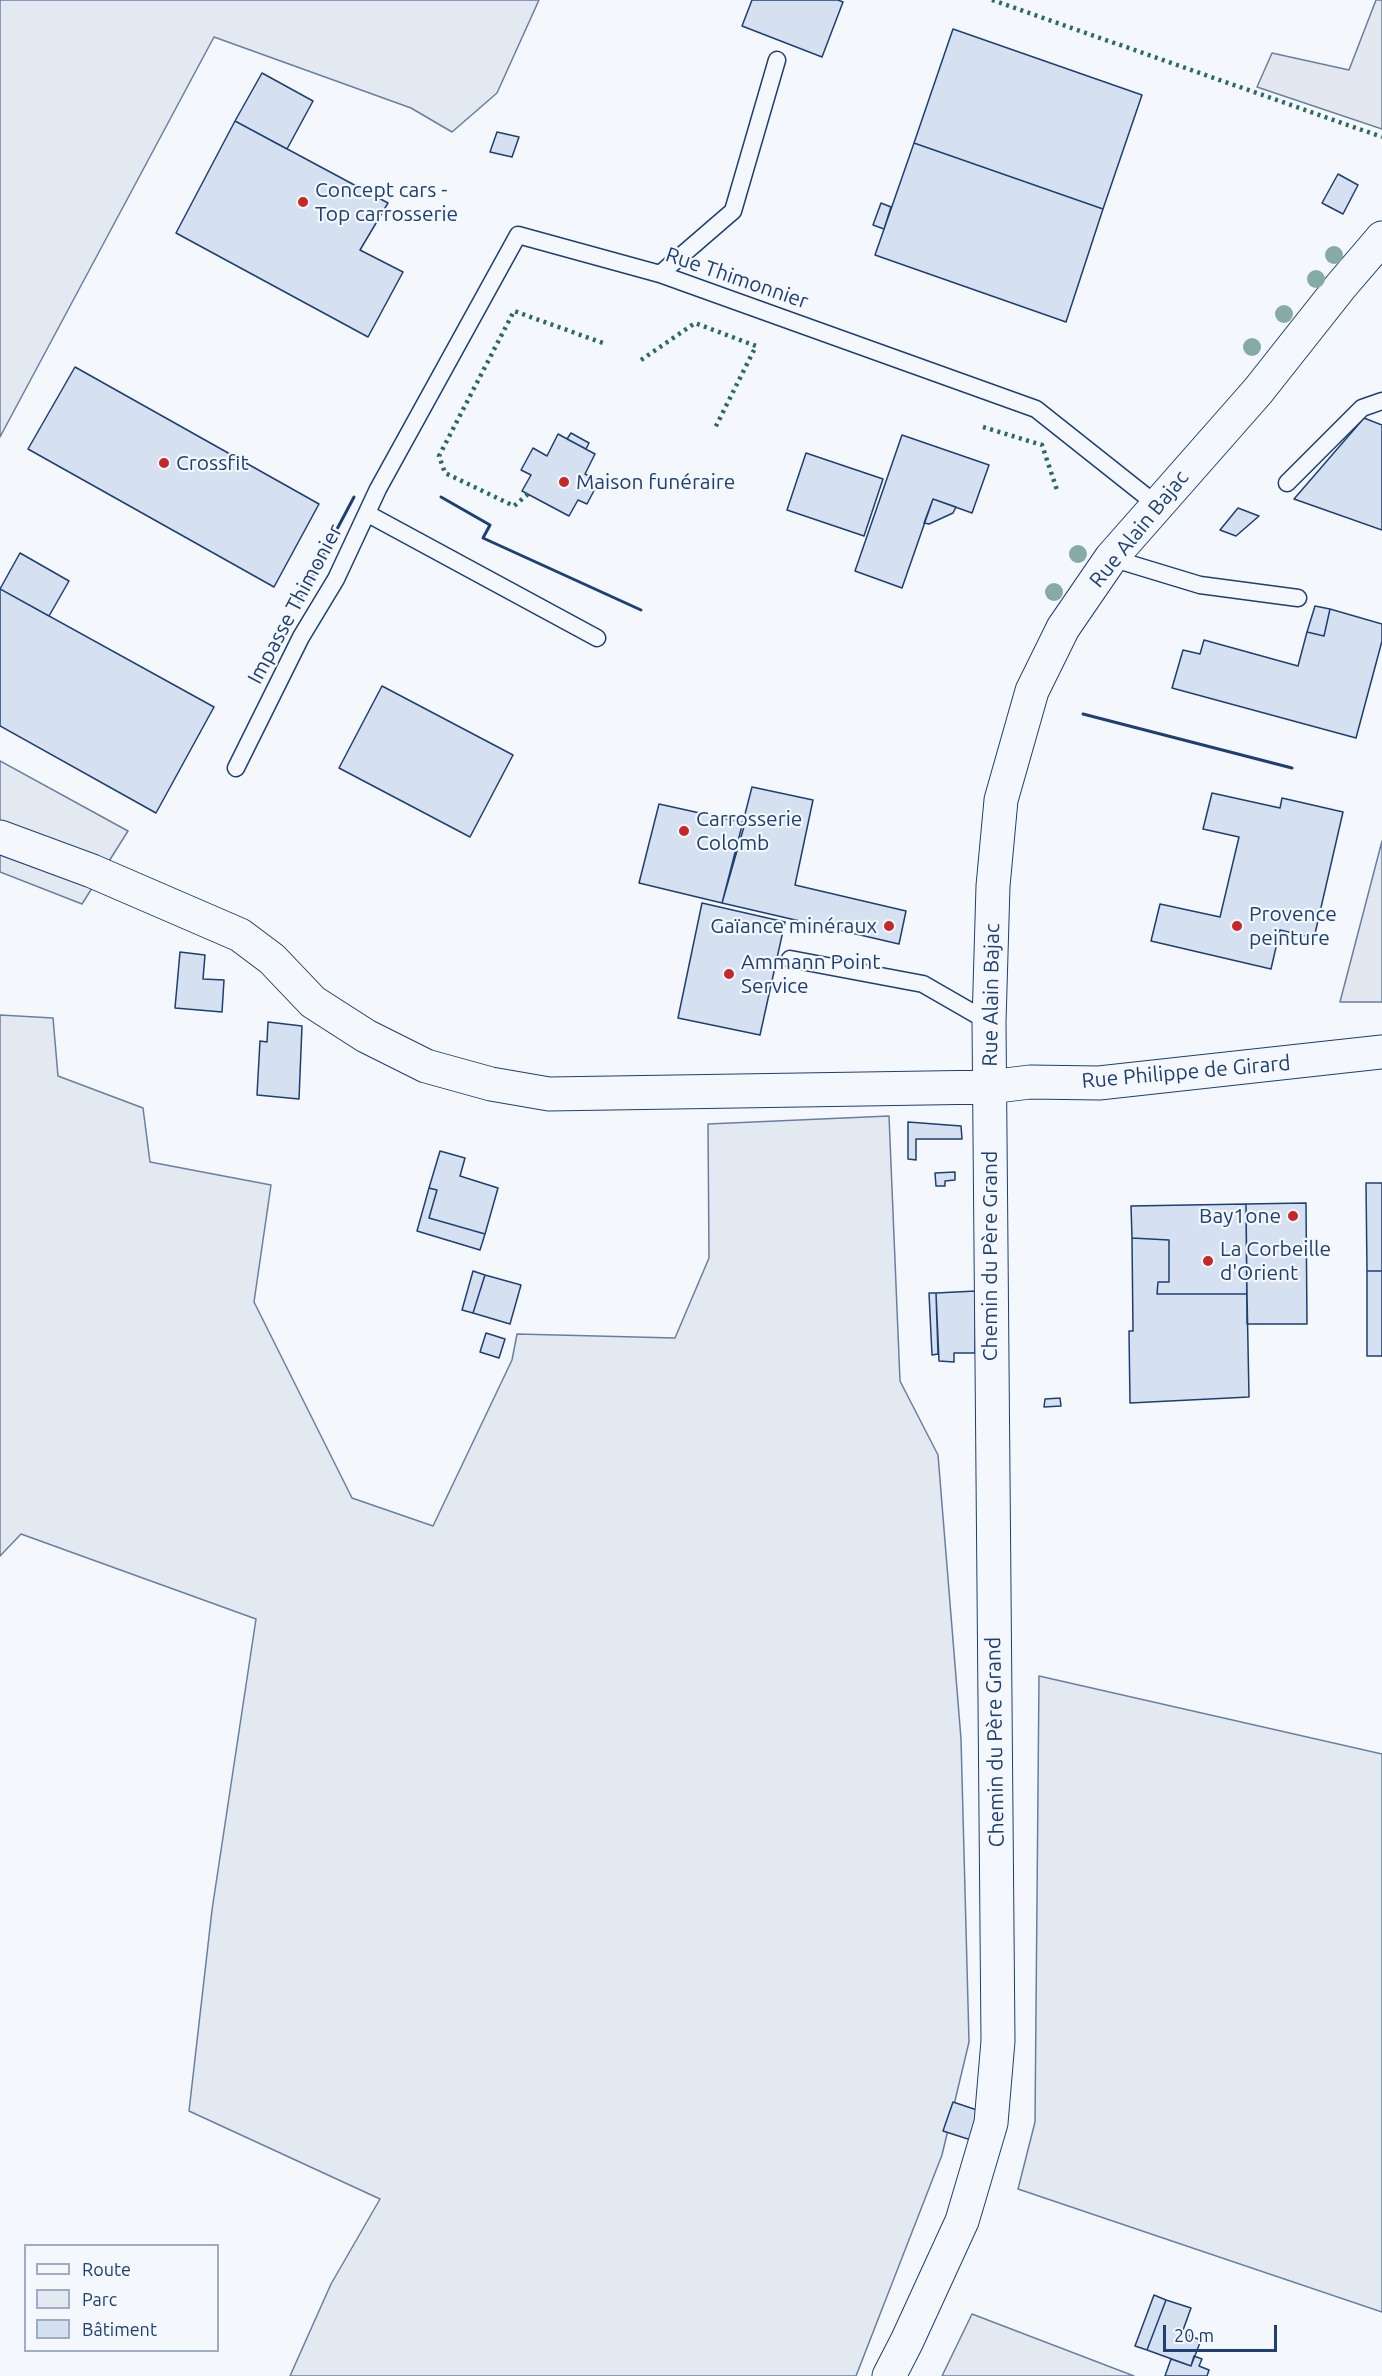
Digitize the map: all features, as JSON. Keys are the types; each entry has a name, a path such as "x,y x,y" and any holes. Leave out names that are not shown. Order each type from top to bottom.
{"street":[{"name":"Rue Alain Bajac","path":"989,1087 993,886 1001,800 1032,691 1063,628 1111,558 1258,391 1382,238"},
{"name":"Rue Philippe de Girard","path":"0,837 92,871 240,935 272,959 313,1002 366,1036 426,1066 491,1084 549,1094 989,1087 1030,1082 1099,1083 1382,1052"},
{"name":"Chemin du Père Grand","path":"889,2376 962,2221 992,2123 998,2041 989,1087"}],"lane":[{"path":"660,274 733,212 777,60"},
{"name":"Rue Thimonnier","path":"394,461 518,235 660,274 1036,409 1157,505"},
{"path":"1287,483 1362,408 1382,401"},
{"name":"Impasse Thimonier","path":"236,768 301,637 336,579 394,461"},
{"path":"368,514 597,638"},
{"path":"1111,558 1200,585 1298,598"},
{"path":"790,959 923,984 989,1022"}],"green space":[{"path":"0,0 539,0 497,93 452,132 411,108 214,37 0,437"},
{"path":"0,761 128,831 82,904 0,872"},
{"path":"0,1015 53,1018 58,1076 143,1108 150,1162 271,1185 254,1302 352,1498 433,1526 512,1360 517,1334 675,1338 709,1258 708,1124 889,1116 900,1381 938,1455 961,1739 969,2042 942,2155 856,2376 290,2376 331,2284 380,2199 189,2111 212,1910 256,1619 21,1534 0,1556"},
{"path":"1039,1676 1382,1754 1382,2312 1018,2189 1035,2122"},
{"path":"972,2314 1134,2376 942,2376"}],"shaded area":[{"path":"1376,0 1382,0 1382,129 1257,87 1272,53 1349,70"},
{"path":"1382,841 1382,1002 1340,1002"}],"building":[{"path":"752,0 838,0 843,2 822,57 742,26"},
{"path":"953,29 1142,95 1103,209 914,143"},
{"path":"262,73 313,101 287,149 235,121"},
{"path":"235,121 388,203 360,250 403,272 368,337 176,233"},
{"path":"497,132 519,137 512,157 490,152"},
{"path":"914,143 1103,209 1066,322 875,255"},
{"path":"1338,174 1358,185 1343,214 1322,203"},
{"path":"881,203 891,207 884,229 873,225"},
{"path":"75,367 319,504 274,587 28,449"},
{"path":"1364,418 1382,425 1382,530 1294,499"},
{"path":"571,433 589,443 586,449 567,439"},
{"path":"558,434 595,454 585,474 599,481 587,504 578,500 569,516 522,491 531,475 521,470 533,448 547,456"},
{"path":"902,435 989,465 972,513 933,499 902,588 855,571"},
{"path":"806,453 883,479 864,536 787,510"},
{"path":"933,499 956,507 953,513 929,524 924,523"},
{"path":"1238,508 1259,516 1236,536 1220,530"},
{"path":"20,553 69,581 49,616 0,589"},
{"path":"0,589 214,707 156,813 0,726"},
{"path":"1315,606 1330,609 1324,636 1307,632"},
{"path":"1330,609 1382,624 1382,641 1356,738 1172,688 1183,650 1200,654 1204,640 1298,666 1307,632 1324,636"},
{"path":"382,686 513,755 470,837 339,768"},
{"path":"752,787 813,800 795,885 906,911 899,944 722,903"},
{"path":"1212,793 1280,808 1282,798 1343,812 1314,938 1280,930 1271,969 1151,941 1160,904 1220,917 1239,837 1203,829"},
{"path":"659,804 745,823 722,903 639,883"},
{"path":"702,903 785,922 760,1035 678,1018"},
{"path":"180,952 205,955 203,979 224,980 222,1012 175,1008"},
{"path":"268,1022 302,1026 299,1099 257,1095 260,1041 267,1042"},
{"path":"908,1122 961,1126 962,1139 916,1139 916,1160 908,1159"},
{"path":"440,1151 465,1158 460,1176 498,1188 485,1234 429,1218 437,1190 429,1188"},
{"path":"955,1172 955,1180 945,1181 945,1186 936,1186 935,1173"},
{"path":"1366,1183 1382,1183 1382,1271 1367,1271"},
{"path":"429,1188 437,1190 429,1218 485,1234 480,1250 417,1231"},
{"path":"1306,1203 1307,1324 1247,1324 1246,1204"},
{"name":"La Corbeille d'Orient","path":"1246,1204 1247,1294 1157,1294 1158,1282 1169,1282 1169,1240 1132,1238 1131,1206"},
{"path":"1132,1238 1169,1240 1169,1282 1158,1282 1157,1294 1247,1294 1249,1397 1130,1403 1129,1331 1133,1331"},
{"path":"473,1271 485,1275 473,1313 462,1310"},
{"path":"1367,1271 1382,1271 1382,1356 1367,1356"},
{"path":"485,1275 521,1285 510,1324 473,1313"},
{"path":"976,1291 975,1353 954,1353 954,1362 939,1361 936,1293"},
{"path":"929,1293 936,1293 938,1354 932,1355"},
{"path":"486,1333 505,1339 499,1358 480,1352"},
{"path":"1060,1398 1061,1406 1044,1407 1045,1399"},
{"path":"953,2102 980,2111 971,2140 943,2131"},
{"path":"1154,2295 1166,2300 1147,2350 1135,2346"},
{"path":"1166,2300 1191,2308 1182,2333 1201,2340 1191,2366 1147,2350"},
{"path":"1194,2356 1202,2359 1199,2366 1209,2370 1207,2376 1165,2376 1171,2359 1191,2366"}],"hedge":[{"path":"992,0 1382,137"},
{"path":"528,494 514,506 445,473 439,456 514,311 603,343"},
{"path":"641,360 695,323 756,346 714,430"},
{"path":"983,427 1042,445 1058,493"}],"wall":[{"path":"299,601 354,497"},
{"path":"441,497 490,525 483,538 641,610"},
{"path":"1083,714 1292,768"}],"place":[{"name":"Concept cars - Top carrosserie","path":"303,202"},
{"name":"Crossfit","path":"164,463"},
{"name":"Maison funéraire","path":"564,482"},
{"name":"Carrosserie Colomb","path":"684,831"},
{"name":"Gaïance minéraux","path":"889,926"},
{"name":"Provence peinture","path":"1237,926"},
{"name":"Ammann Point Service","path":"729,974"},
{"name":"Bay1one","path":"1293,1216"},
{"name":"La Corbeille d'Orient","path":"1208,1261"}]}
